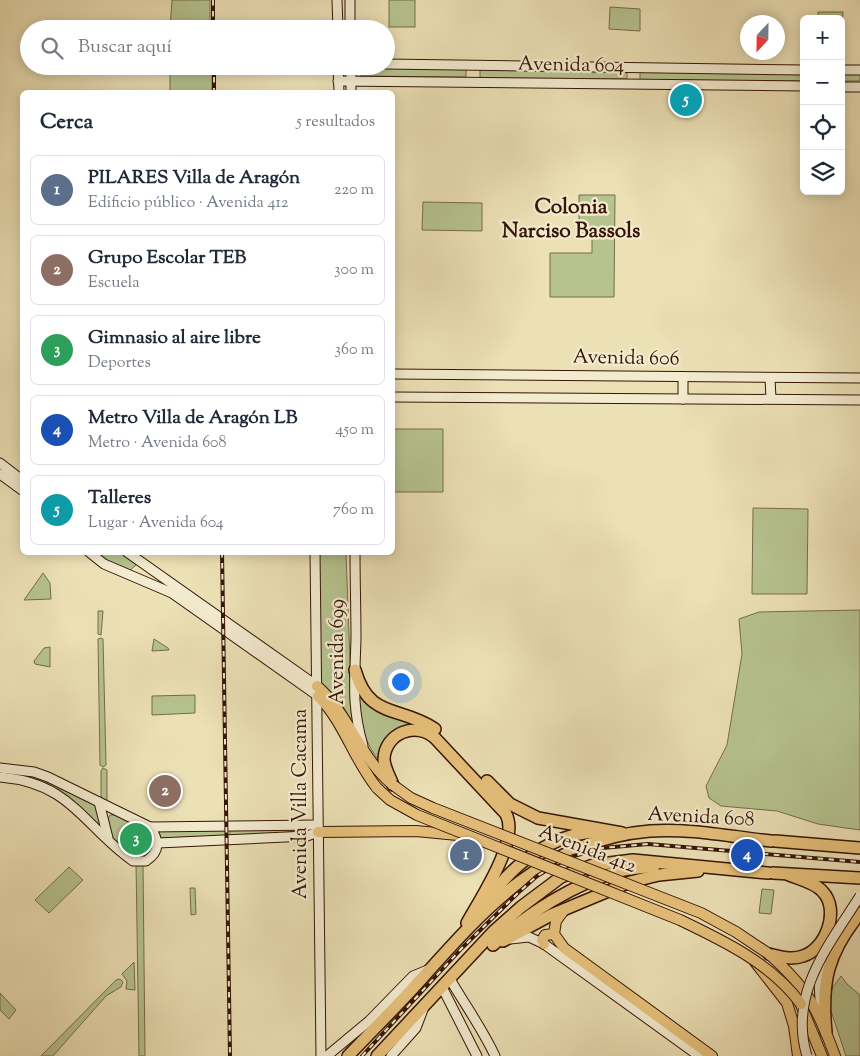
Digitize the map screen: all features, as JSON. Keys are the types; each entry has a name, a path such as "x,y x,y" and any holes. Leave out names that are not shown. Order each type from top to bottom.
{"highway":[{"path":"354,670 364,695 374,704 426,723 438,731 498,792 524,812 550,821 626,834"},
{"path":"393,785 384,762 386,748 394,737 406,731 422,730 435,738 498,803 510,821 510,829 498,865 460,936"},
{"name":"Avenida 608","path":"626,834 673,831 860,848"},
{"path":"348,1056 477,918 502,882 517,866 550,844 576,835 594,832 626,834"},
{"path":"377,1056 494,931 548,885 574,871 613,861 626,860 789,875 860,878"},
{"path":"498,943 514,925 549,903 588,883 620,871 682,865"},
{"path":"498,943 520,930 564,910 645,878 720,868"},
{"path":"769,954 796,958 812,952 819,944 831,919 832,908 822,890 789,875"},
{"path":"826,1032 824,1001 826,973 832,956 843,936 860,913"}],"main road":[{"name":"Avenida 412","path":"317,691 332,699 380,774 411,798 701,913 736,932 769,954 801,984 813,1001 835,1056"},
{"name":"Avenida 412","path":"317,691 334,715 364,772 390,800 417,815 680,920 710,934 755,961 782,982 800,1004 812,1028 822,1056"},
{"path":"317,829 364,832 416,831 469,836"},
{"path":"564,910 556,921 554,934 564,948 712,1056"},
{"path":"544,944 542,940 545,934 554,934"},
{"path":"755,961 787,1003 794,1026 798,1056"}],"street":[{"path":"337,0 338,20"},
{"path":"350,0 350,20"},
{"name":"Avenida 604","path":"395,64 800,70"},
{"path":"845,70 860,70"},
{"path":"338,75 338,90"},
{"path":"351,75 351,90"},
{"name":"Avenida 604","path":"338,80 800,86"},
{"path":"845,87 860,87"},
{"name":"Avenida 606","path":"395,374 860,378"},
{"path":"683,377 683,399"},
{"path":"770,378 771,399"},
{"name":"Avenida 606","path":"395,397 860,400"},
{"path":"0,464 20,479"},
{"path":"0,474 20,489"},
{"path":"93,555 104,564 172,593 317,691"},
{"path":"131,555 317,691"},
{"name":"Avenida Villa Cacama","path":"315,555 321,1056"},
{"path":"348,555 351,607 356,622"},
{"name":"Avenida 699","path":"355,555 354,707 365,750"},
{"path":"127,574 138,570 140,567 138,560"},
{"path":"0,768 41,774 150,827 317,829"},
{"path":"0,777 40,785 57,795 81,812 133,861 146,861 157,850 158,843 150,827"},
{"path":"98,802 108,839"},
{"path":"102,820 111,811 118,811"},
{"path":"158,843 307,836 317,829"},
{"path":"808,1056 802,1036 802,1020 810,980 823,951 860,896"},
{"path":"821,1020 819,982 824,960 860,907"},
{"path":"471,955 498,943 529,938 544,944 700,1056"},
{"path":"327,1056 369,1021 413,976 431,969"},
{"path":"446,983 470,1015 479,1023 495,1056"},
{"path":"446,983 477,1056"},
{"path":"390,1056 416,1028 424,1007"},
{"path":"460,1018 470,1015"}],"green space":[{"path":"172,0 210,0 210,20 171,20"},
{"path":"389,0 415,0 415,27 395,27 395,20 389,20"},
{"path":"610,7 640,9 640,31 609,29"},
{"path":"818,12 843,12 843,15 818,15"},
{"path":"395,68 466,69 466,77 361,76 395,75"},
{"path":"480,68 627,69 627,79 480,78"},
{"path":"640,71 800,72 800,81 640,80"},
{"path":"845,73 860,73 860,81 845,81"},
{"path":"170,75 212,75 212,90 170,90"},
{"path":"579,195 615,195 614,297 550,297 550,253 592,253 592,232 579,232"},
{"path":"423,202 482,203 482,231 422,230"},
{"path":"395,429 443,429 443,492 395,492"},
{"path":"753,508 808,509 807,594 752,594"},
{"path":"97,555 128,556 136,565 129,571"},
{"path":"317,555 346,555 351,687 357,731 341,703 321,683"},
{"path":"43,573 50,583 51,599 24,600"},
{"path":"860,610 860,830 818,824 777,811 721,806 709,798 706,786 727,745 742,654 739,619 759,612"},
{"path":"98,611 103,611 101,635 98,634"},
{"path":"98,639 103,639 106,765 103,767 100,765"},
{"path":"154,639 168,648 169,650 152,651"},
{"path":"50,647 50,667 35,664 34,661 44,648"},
{"path":"356,688 430,730 397,730 384,744 381,752 381,763 370,746 362,728"},
{"path":"195,695 195,713 152,715 152,696"},
{"path":"103,768 107,770 107,803 101,801 101,771"},
{"path":"0,769 34,773 96,803 103,830 57,793 0,777"},
{"path":"110,815 116,815 143,828 152,839 151,853 140,856 129,854 115,844 110,835 108,819"},
{"path":"156,829 225,829 226,838 161,840"},
{"path":"230,829 304,829 272,835 230,836"},
{"path":"136,863 143,864 145,1056 139,1056"},
{"path":"69,867 83,880 49,913 35,900"},
{"path":"190,888 195,888 196,914 191,915"},
{"path":"762,889 774,890 771,914 759,913"},
{"path":"134,962 135,990 126,989 127,981 122,974"},
{"path":"841,976 860,995 860,1056 846,1056 828,1002 833,987"},
{"path":"120,979 123,982 121,987 106,996 53,1056 41,1056 116,980"},
{"path":"0,993 16,1010 9,1019 0,1010"}],"railway":[{"path":"213,0 213,20"},
{"path":"214,75 214,90"},
{"path":"222,555 230,1056"},
{"path":"362,1056 462,948 519,892 537,876 567,858 602,848 648,844 860,862"}],"place":[{"name":"Talleres","path":"686,100"},
{"name":"Grupo Escolar TEB","path":"165,791"},
{"name":"Gimnasio al aire libre","path":"136,839"},
{"name":"PILARES Villa de Aragón","path":"466,855"},
{"name":"Metro Villa de Aragón LB","path":"747,855"}],"district":[{"name":"Colonia Narciso Bassols","path":"571,220"}]}
